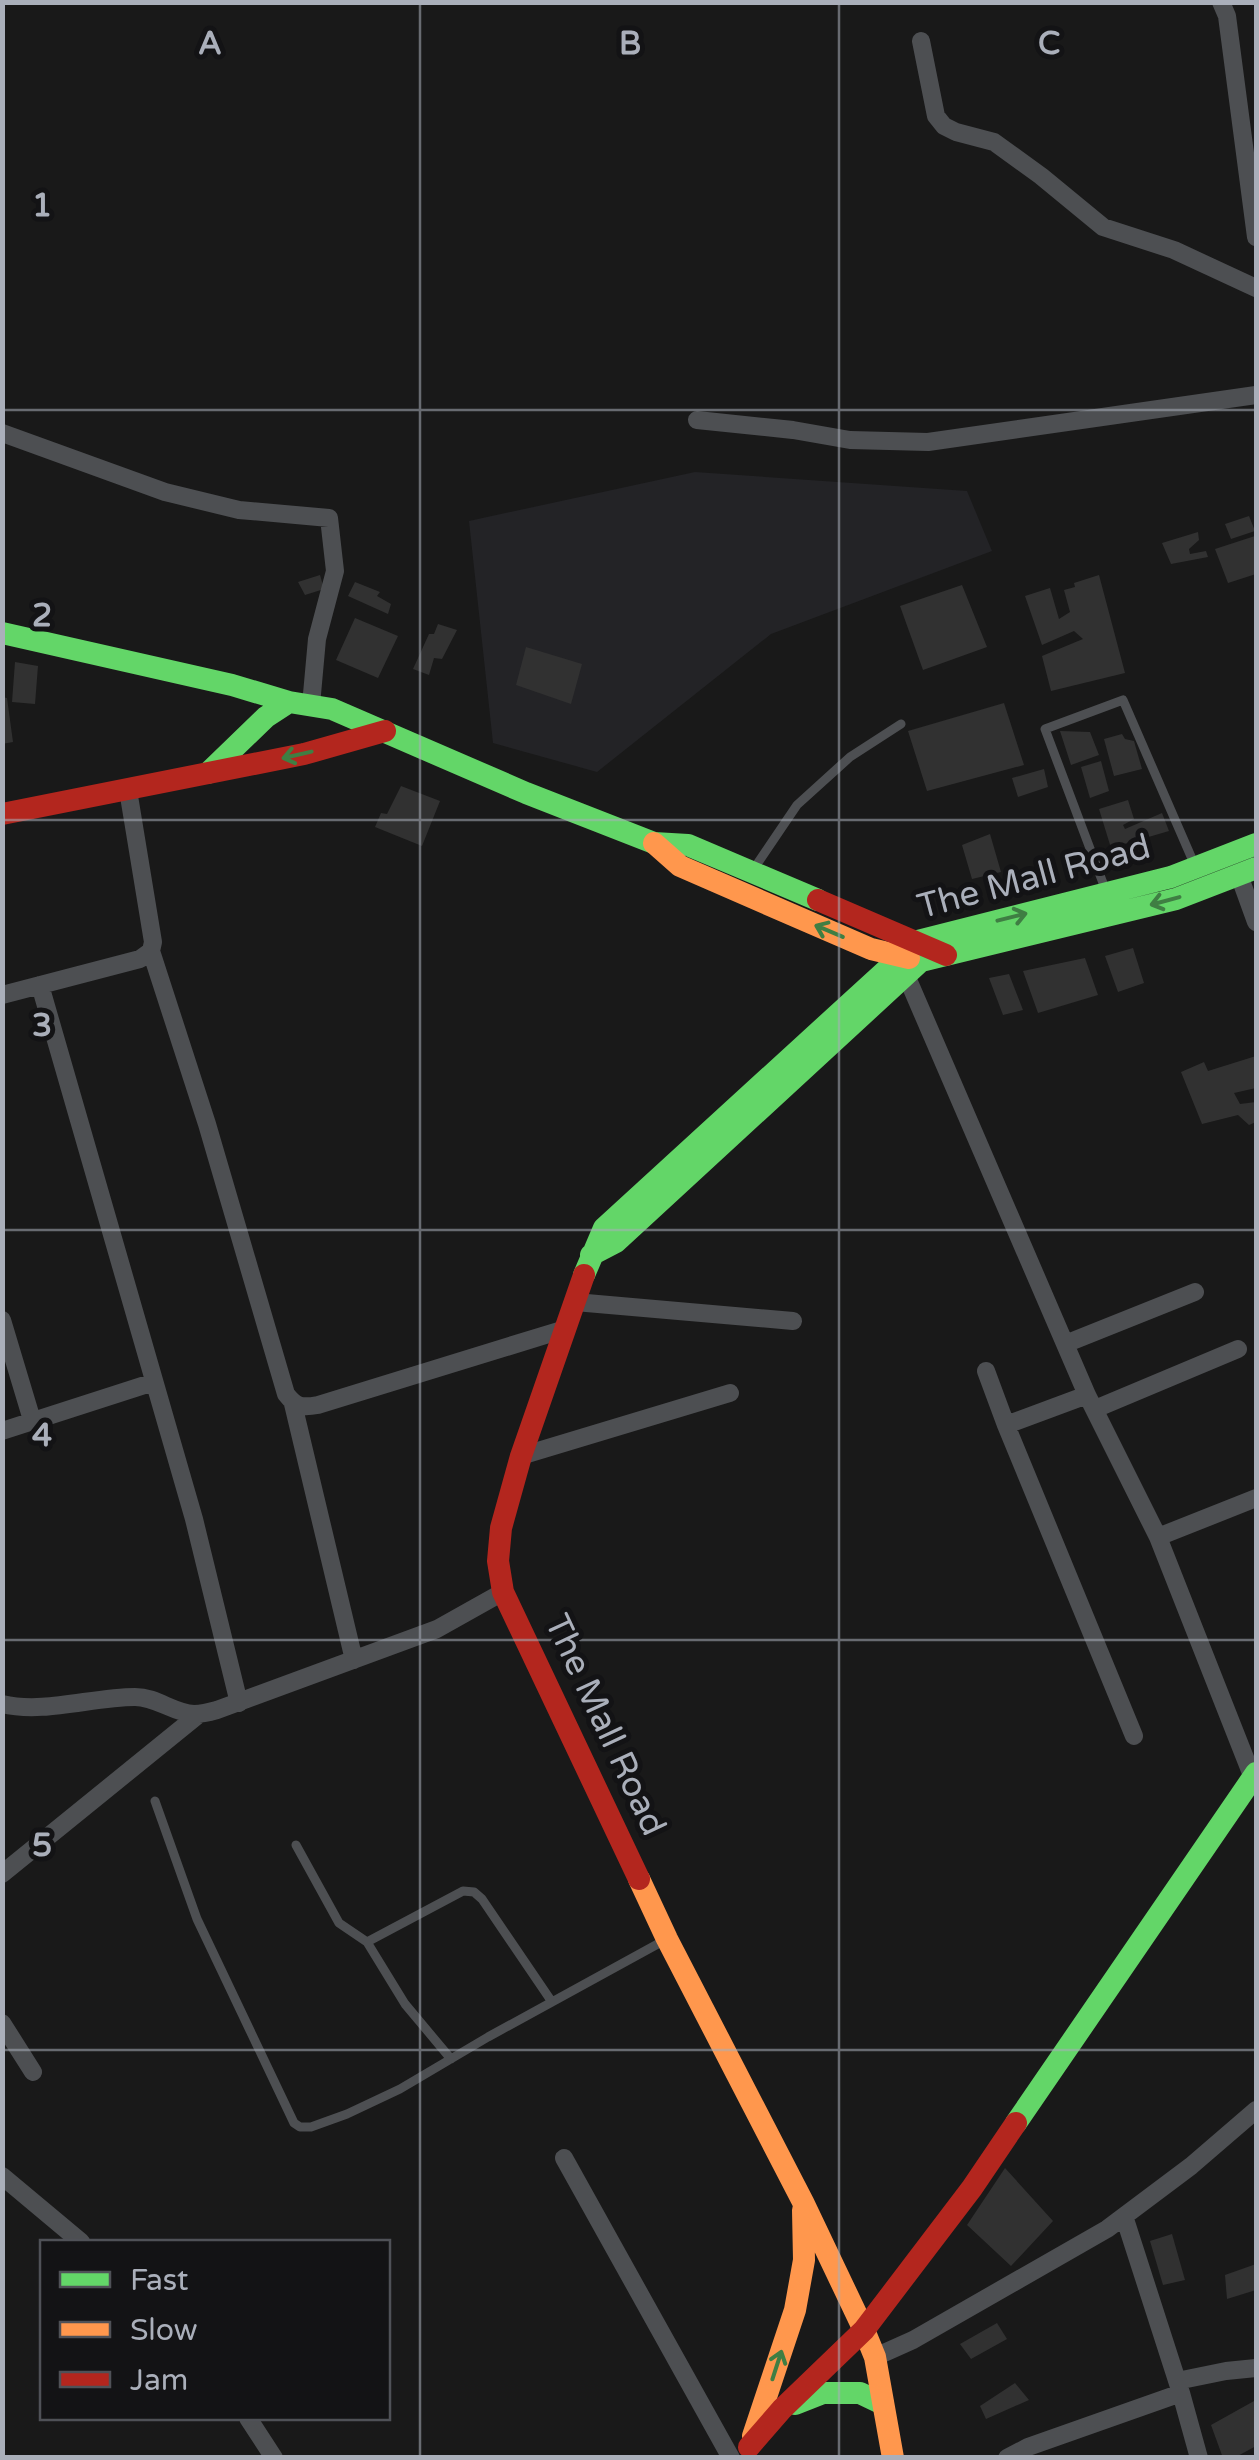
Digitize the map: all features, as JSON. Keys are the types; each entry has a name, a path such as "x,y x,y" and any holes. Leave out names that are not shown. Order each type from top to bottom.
{"street":[{"path":"1222,2 1256,237"},
{"path":"920,41 936,116 944,126 994,142 1102,227 1174,250 1256,288"},
{"path":"697,420 850,440 928,442 1256,395"},
{"path":"2,433 165,492 238,510 329,518 335,571 300,704"},
{"path":"2,633 332,709 526,793 654,843 688,845 752,872 911,959 1065,1344 1158,1538 1255,1775 972,2188 864,2330 782,2409 742,2454"},
{"path":"208,773 266,717 300,704"},
{"path":"2,814 304,754 385,730"},
{"path":"128,790 152,951 286,1394 294,1404 301,1408 318,1405 565,1329"},
{"path":"654,843 680,866 871,949 911,959"},
{"name":"The Mall Road","path":"892,2458 875,2357 864,2330 803,2202 667,1939 503,1592 498,1561 501,1528 521,1456 604,1228 911,959 1107,894 1172,877 1256,844"},
{"path":"1248,871 1256,922"},
{"name":"The Mall Road","path":"911,959 946,955 1176,898 1248,871"},
{"path":"2,995 140,959 152,951"},
{"path":"40,986 204,1559 239,1703"},
{"path":"1065,1344 1194,1292"},
{"path":"575,1302 793,1320"},
{"path":"2,1320 32,1420"},
{"path":"1006,1425 1091,1402 1238,1349"},
{"path":"986,1371 1134,1736"},
{"path":"2,1431 154,1382"},
{"path":"521,1456 730,1393"},
{"path":"294,1404 354,1660"},
{"path":"1158,1538 1256,1498"},
{"path":"2,1704 47,1705 137,1697 198,1714 239,1703 437,1629 503,1592"},
{"path":"2,1874 198,1714"},
{"path":"2,2024 33,2072"},
{"path":"875,2357 913,2340 1106,2229 1192,2166 1256,2110"},
{"path":"564,2158 742,2454"},
{"path":"2,2176 79,2240"},
{"path":"742,2454 795,2310 804,2260 803,2202"},
{"path":"1124,2216 1200,2458"},
{"path":"1007,2458 1179,2387 1226,2371 1256,2368"},
{"path":"782,2409 823,2393 860,2394 883,2404"},
{"path":"249,2420 274,2458"}],"lane":[{"path":"1107,894 1044,729 1123,700 1196,868"},
{"path":"752,872 797,805 850,758 901,724"},
{"path":"155,1801 197,1919 294,2123 300,2128 346,2114 400,2089 667,1939"},
{"path":"296,1845 339,1923 367,1942 405,2004 451,2059"},
{"path":"367,1942 462,1892 474,1892 552,2002"}],"shaded area":[{"path":"695,472 967,491 992,551 771,634 597,772 493,743 469,521"}],"building":[{"path":"1249,516 1255,531 1231,539 1225,524"},
{"path":"1198,532 1199,540 1189,549 1190,554 1206,551 1208,557 1171,564 1162,543"},
{"path":"1255,536 1256,574 1228,583 1215,549"},
{"path":"320,575 324,589 305,595 298,582"},
{"path":"1099,575 1125,673 1051,691 1042,656 1083,639 1074,631 1042,645 1025,596 1050,588 1059,619 1070,612 1064,590"},
{"path":"355,582 380,592 377,596 391,604 388,614 348,596"},
{"path":"962,585 987,647 923,670 900,606"},
{"path":"355,618 398,636 378,678 336,660"},
{"path":"438,624 457,630 442,659 434,658 429,675 413,669 429,634 434,634"},
{"path":"526,647 582,664 571,704 516,685"},
{"path":"15,662 38,666 35,704 12,702"},
{"path":"2,697 7,698 13,742 2,744"},
{"path":"1004,703 1024,765 927,791 908,731"},
{"path":"1060,731 1090,732 1099,755 1071,765"},
{"path":"1122,734 1134,741 1142,769 1114,776 1104,739"},
{"path":"1101,761 1109,791 1090,798 1081,767"},
{"path":"1044,769 1048,787 1018,797 1012,778"},
{"path":"401,786 440,801 422,846 375,827 381,813 387,814"},
{"path":"1128,800 1134,819 1123,825 1125,829 1162,813 1169,831 1111,848 1099,809"},
{"path":"990,834 1001,872 972,879 962,845"},
{"path":"1133,948 1144,983 1118,992 1105,956"},
{"path":"1085,958 1098,995 1038,1013 1023,971"},
{"path":"1009,974 1023,1010 1003,1015 989,978"},
{"path":"1256,1056 1256,1088 1234,1093 1240,1104 1256,1102 1256,1122 1249,1125 1238,1115 1202,1124 1181,1072 1204,1062 1208,1071"},
{"path":"1005,2168 1053,2221 1011,2266 967,2225"},
{"path":"1172,2234 1185,2280 1163,2285 1150,2241"},
{"path":"1256,2264 1256,2290 1227,2299 1225,2275"},
{"path":"997,2323 1007,2339 971,2359 960,2344"},
{"path":"1015,2383 1029,2400 986,2419 980,2406"},
{"path":"1254,2401 1256,2446 1234,2458 1223,2458 1211,2425"}],"traffic: fast":[{"path":"2,633 332,709 526,793 654,843 688,845 818,900"},
{"path":"208,773 266,717 289,702"},
{"path":"584,1275 604,1228 918,941 1171,877 1256,844"},
{"path":"591,1255 616,1242 921,961 1176,899 1256,868"},
{"path":"1016,2123 1256,1773"},
{"path":"795,2404 823,2393 860,2393 883,2404"}],"traffic: slow":[{"path":"654,843 680,866 871,949 909,958"},
{"path":"639,1879 864,2330 875,2357 893,2458"},
{"path":"753,2436 795,2310 804,2260 803,2210"}],"traffic: jam":[{"path":"2,814 304,754 385,731"},
{"path":"818,900 946,955"},
{"path":"584,1275 521,1456 501,1528 498,1561 503,1592 639,1879"},
{"path":"749,2447 782,2409 864,2330 972,2188 1016,2123"}]}
